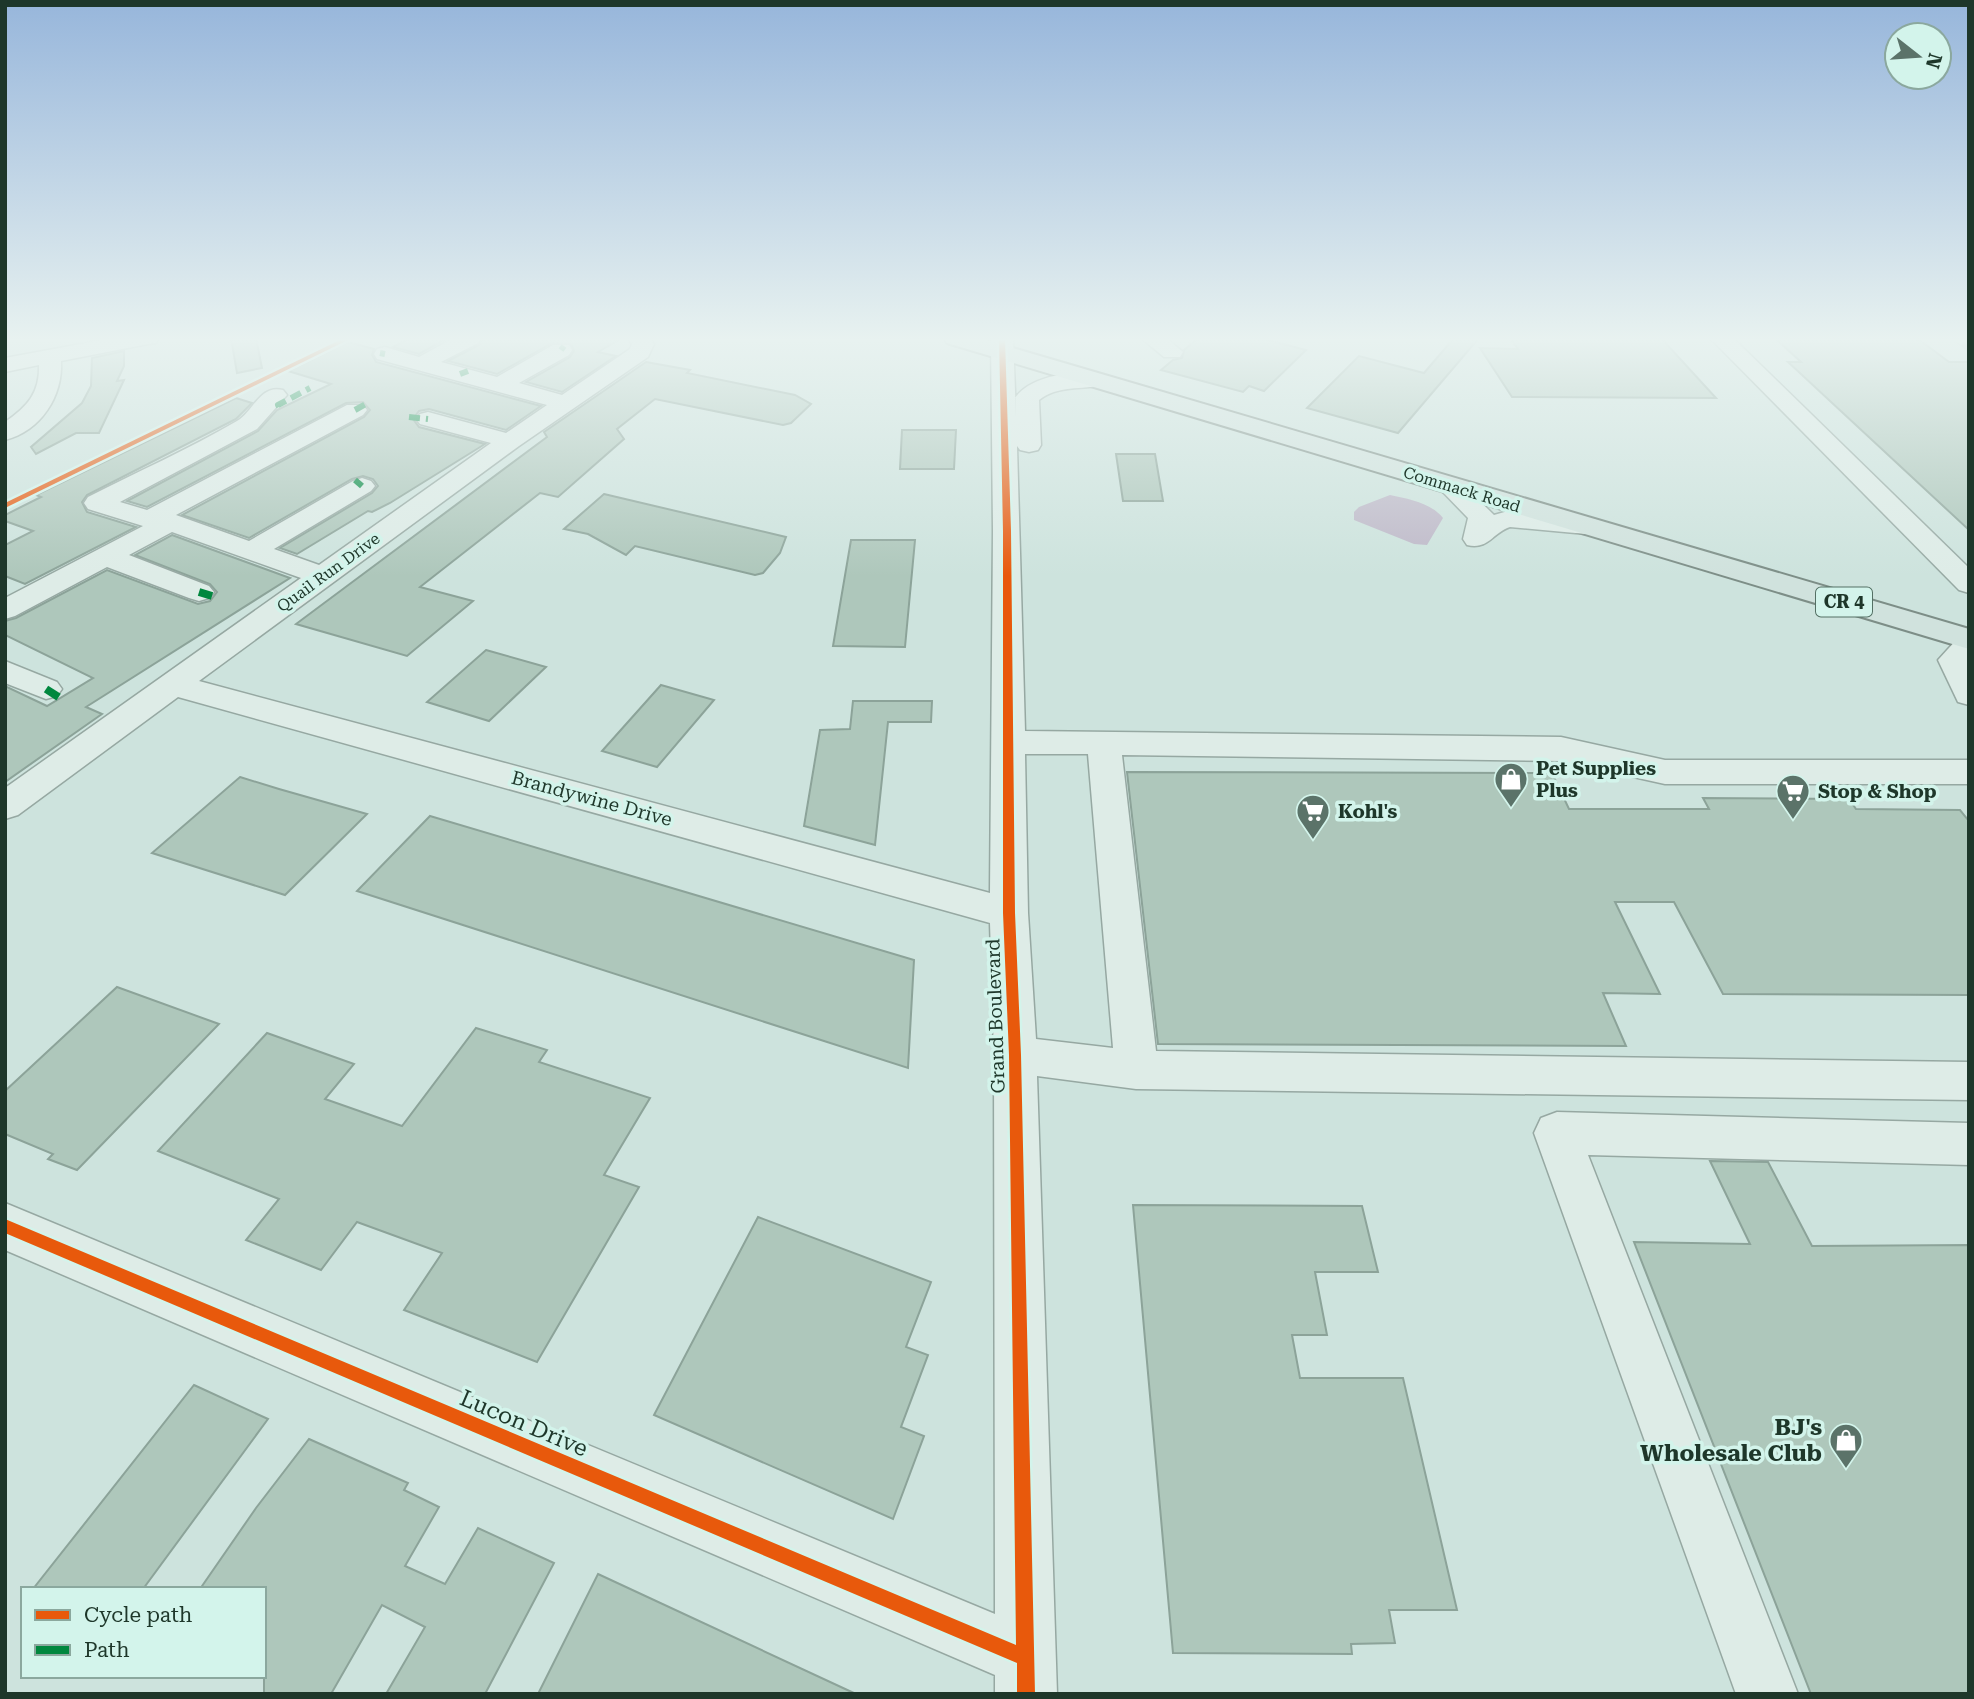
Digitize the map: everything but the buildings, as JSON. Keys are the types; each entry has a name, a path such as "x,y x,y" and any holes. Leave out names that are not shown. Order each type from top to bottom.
{"main road":[{"name":"Commack Road","path":"1220,417 1969,639"}],"street":[{"path":"5,433 30,417"},
{"path":"256,417 249,425 97,503 159,520 322,576"},
{"path":"5,610 105,556 159,520 342,417"},
{"name":"Quail Run Drive","path":"5,806 544,417"},
{"name":"Grand Boulevard","path":"1004,417 1009,913 1015,1055 1026,1676"},
{"path":"1028,417 1031,472"},
{"path":"1801,417 1969,584"},
{"path":"428,419 510,441"},
{"path":"1448,485 1482,516 1477,539 1492,524 1508,519 1586,526"},
{"path":"250,552 362,486"},
{"path":"1007,531 1031,503"},
{"path":"105,556 199,592"},
{"path":"1969,646 1954,660 1969,695"},
{"path":"5,671 46,690"},
{"name":"Brandywine Drive","path":"174,684 1009,913"},
{"path":"1008,742 1561,748 1665,772 1969,772"},
{"path":"1104,743 1136,1070"},
{"path":"1015,1055 1136,1070 1969,1081"},
{"path":"1767,1694 1557,1133 1969,1144"},
{"name":"Lucon Drive","path":"5,1226 1026,1676"}],"shaded area":[{"path":"1390,495 1426,505 1443,518 1427,545 1414,544 1354,520 1354,512 1359,507"}],"marked path":[{"path":"412,417 428,419"},
{"path":"355,480 362,486"},
{"path":"199,592 212,596"},
{"path":"46,689 60,698"}],"cycle path":[{"path":"5,506 187,417"},
{"path":"1004,417 1009,913 1015,1055 1026,1694"},
{"path":"5,1226 1026,1658"}],"place":[{"name":"Pet Supplies Plus","path":"1511,809"},
{"name":"Stop & Shop","path":"1793,821"},
{"name":"Kohl's","path":"1313,841"},
{"name":"BJ's Wholesale Club","path":"1846,1470"}]}
